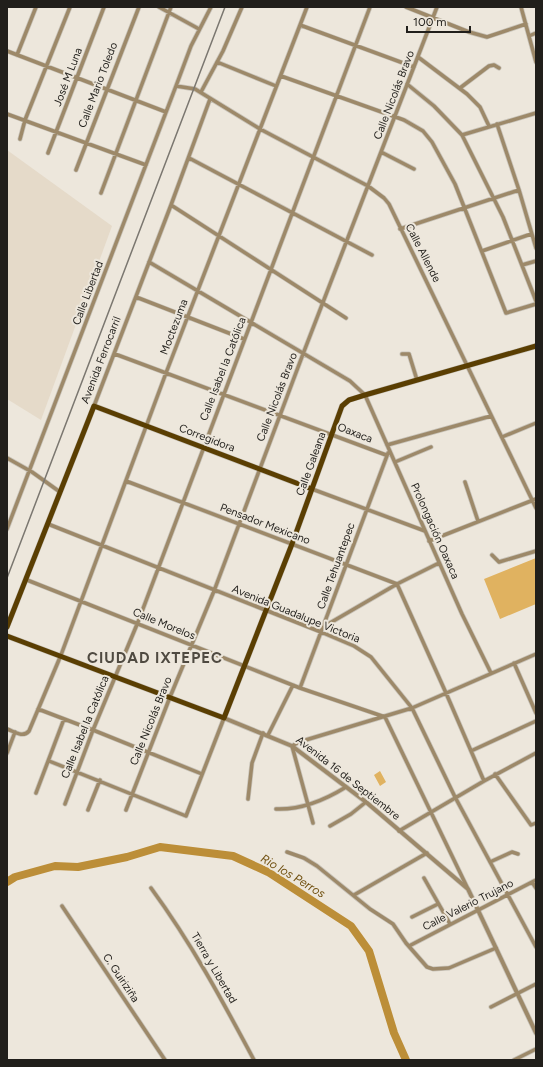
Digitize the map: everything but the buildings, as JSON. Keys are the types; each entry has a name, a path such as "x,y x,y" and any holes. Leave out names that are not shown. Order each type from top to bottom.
{"main road":[{"name":"Calle Galeana","path":"224,718 292,544 342,406 349,400 365,394 467,367 536,346"},
{"name":"Corregidora","path":"94,406 147,427 204,446 312,489"},
{"name":"Avenida Ferrocarril","path":"7,627 94,406"},
{"name":"Avenida 16 de Septiembre","path":"7,636 224,718"}],"street":[{"path":"17,54 36,7"},
{"path":"20,138 70,7"},
{"name":"José M Luna","path":"48,153 104,7"},
{"name":"Calle Mario Toledo","path":"76,170 139,7"},
{"path":"159,7 199,29"},
{"path":"101,193 172,7"},
{"name":"Calle Libertad","path":"7,529 176,86 199,29 211,7"},
{"path":"176,86 195,88 201,92 217,62 242,7"},
{"name":"Moctezuma","path":"15,732 24,735 29,731 61,656 187,317 220,236 307,7"},
{"name":"Calle Isabel la Católica","path":"65,804 93,730 159,568 182,502 224,395 270,268 370,7"},
{"path":"406,7 487,37 526,24"},
{"name":"Calle Nicolás Bravo","path":"126,810 170,697 214,591 238,523 437,7"},
{"path":"521,7 536,62"},
{"path":"300,25 414,67"},
{"path":"529,36 536,33"},
{"path":"7,51 136,102 166,112"},
{"path":"418,57 460,88 480,107 489,126"},
{"path":"217,62 276,86"},
{"path":"460,88 489,66 494,65 499,68"},
{"path":"280,76 394,118 404,120 413,125 432,142 446,164 506,313 536,303 512,240 462,135 434,106 407,84"},
{"name":"Calle Allende","path":"201,92 260,129 368,186 384,198 389,204 400,229 431,288 491,416 534,500 536,508"},
{"name":"Avenida Ferrocarril","path":"94,406 150,262 210,99"},
{"path":"462,135 536,113"},
{"path":"7,114 146,165"},
{"path":"497,124 536,248"},
{"path":"381,152 414,169"},
{"path":"189,158 372,255"},
{"path":"400,229 519,190"},
{"path":"171,205 346,318"},
{"path":"482,251 531,234"},
{"path":"522,265 536,261"},
{"path":"150,262 350,382 365,394"},
{"path":"136,297 244,339"},
{"name":"Oaxaca","path":"115,354 224,395 281,414 386,455"},
{"path":"402,354 409,354 417,380"},
{"name":"Prolongación Oaxaca","path":"365,394 429,541 491,673"},
{"path":"387,445 491,416"},
{"path":"502,437 536,423"},
{"path":"395,462 431,447"},
{"name":"Calle Tehuantepec","path":"300,688 386,455 390,451"},
{"path":"7,458 60,492"},
{"name":"Pensador Mexicano","path":"126,480 397,584"},
{"path":"465,482 478,521"},
{"path":"312,489 425,531"},
{"path":"429,541 534,500"},
{"name":"Avenida Guadalupe Victoria","path":"48,524 214,591 321,632 354,646 370,657 412,708 456,797 536,947"},
{"path":"492,555 499,562 536,550"},
{"path":"323,627 397,584 439,563"},
{"name":"Calle Morelos","path":"26,580 81,602 138,622 300,688 385,717"},
{"path":"397,584 484,781"},
{"path":"313,823 292,746 299,742 412,708 536,654"},
{"path":"514,663 536,713"},
{"path":"268,735 293,685"},
{"path":"38,710 93,730 202,774"},
{"path":"385,717 468,889"},
{"path":"49,761 100,780 186,816 224,718"},
{"name":"Avenida 16 de Septiembre","path":"224,718 292,746 366,802 468,889 536,1033"},
{"path":"36,793 64,719"},
{"path":"471,751 536,721"},
{"path":"7,729 15,732 7,753"},
{"path":"248,799 252,763 263,733"},
{"path":"399,831 495,774 536,753"},
{"path":"495,774 531,825 536,822"},
{"path":"88,810 100,780"},
{"path":"276,808 288,808 309,804 346,787"},
{"path":"330,826 351,814 366,802"},
{"path":"287,852 304,858 354,895 370,909 393,924 421,962 433,970 449,968 496,948"},
{"path":"490,862 512,852 518,854"},
{"path":"354,895 427,853"},
{"path":"424,878 450,924"},
{"path":"534,881 536,888"},
{"name":"Calle Valerio Trujano","path":"408,946 534,881"},
{"name":"Tierra y Libertad","path":"151,888 195,952 254,1060"},
{"path":"412,918 438,904"},
{"name":"C. Guiriziña","path":"62,906 165,1060"},
{"path":"491,1007 536,984"},
{"path":"514,1060 536,1050"}],"shaded area":[{"path":"7,150 112,226 41,420 7,399"},
{"path":"536,558 536,604 500,619 484,579"},
{"path":"380,771 386,782 380,786 374,775"}],"waterway":[{"name":"Rio los Perros","path":"7,882 15,877 55,866 78,867 127,857 160,847 233,856 268,872 351,926 369,951 394,1033 406,1060"}],"railway":[{"path":"7,578 225,7"}],"district":[{"name":"CIUDAD IXTEPEC","path":"155,658"}]}
